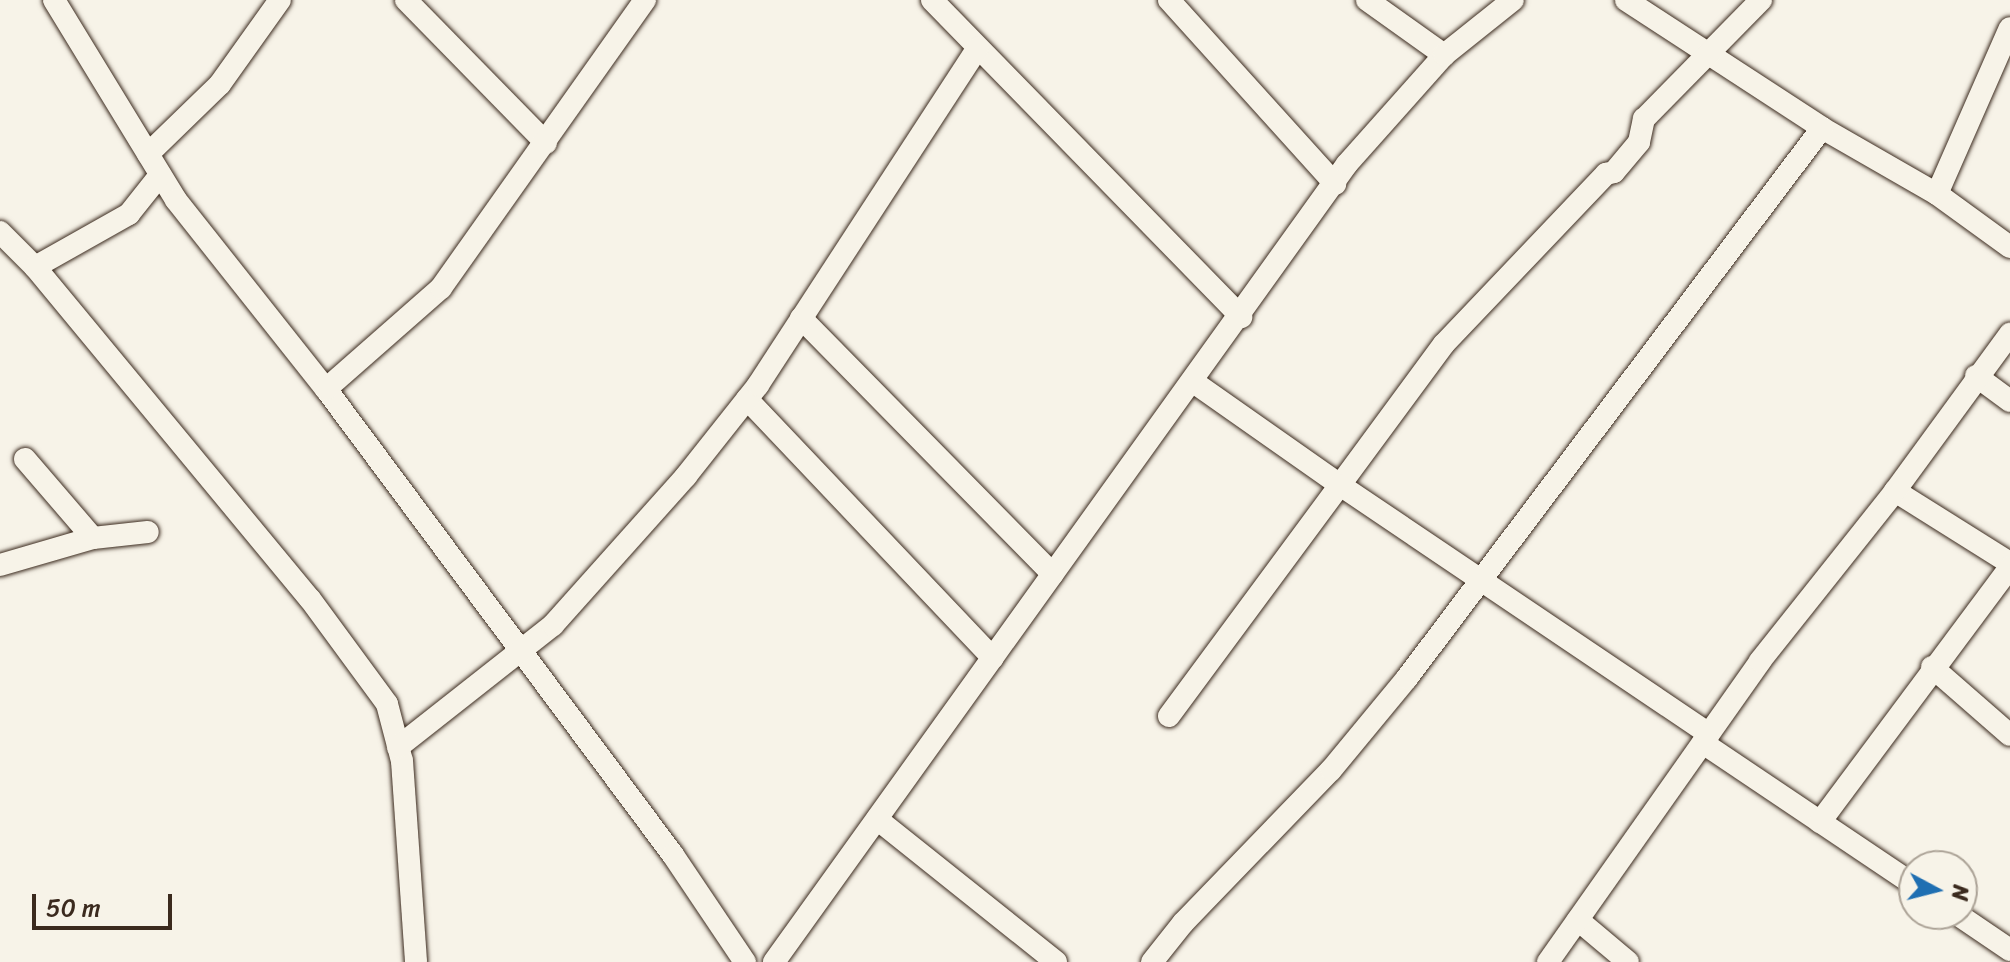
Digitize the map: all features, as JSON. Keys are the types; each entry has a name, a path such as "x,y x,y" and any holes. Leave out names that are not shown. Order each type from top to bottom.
{"street":[{"path":"54,0 160,175 326,389 523,653 745,962"},
{"path":"148,154 220,84 280,0"},
{"path":"406,0 546,143"},
{"path":"326,389 441,288 645,0"},
{"path":"932,0 1241,317"},
{"path":"1169,0 1335,184"},
{"path":"1367,0 1444,55"},
{"path":"774,962 1241,317 1347,164 1444,55 1513,0"},
{"path":"1626,0 1822,128 1937,194 2010,247"},
{"path":"1169,716 1444,344 1606,174 1614,172 1639,142 1644,119 1761,0"},
{"path":"1937,194 2010,28"},
{"path":"398,747 523,653 615,559 747,399 978,48"},
{"path":"1152,962 1183,923 1331,770 1481,580 1822,128"},
{"path":"35,267 129,214 160,175"},
{"path":"0,232 35,267 310,599 387,704 398,747 416,962"},
{"path":"801,318 1053,574"},
{"path":"1548,962 1760,661 1895,491 1976,376 2010,334"},
{"path":"1976,376 2010,401"},
{"path":"1192,381 1898,874"},
{"path":"747,399 993,658"},
{"path":"25,459 93,538"},
{"path":"1820,822 2010,565 1895,491"},
{"path":"0,565 93,538 148,532"},
{"path":"1932,667 2010,735"},
{"path":"877,819 1056,962"},
{"path":"1578,920 1628,962"},
{"path":"1978,928 2010,950"}]}
